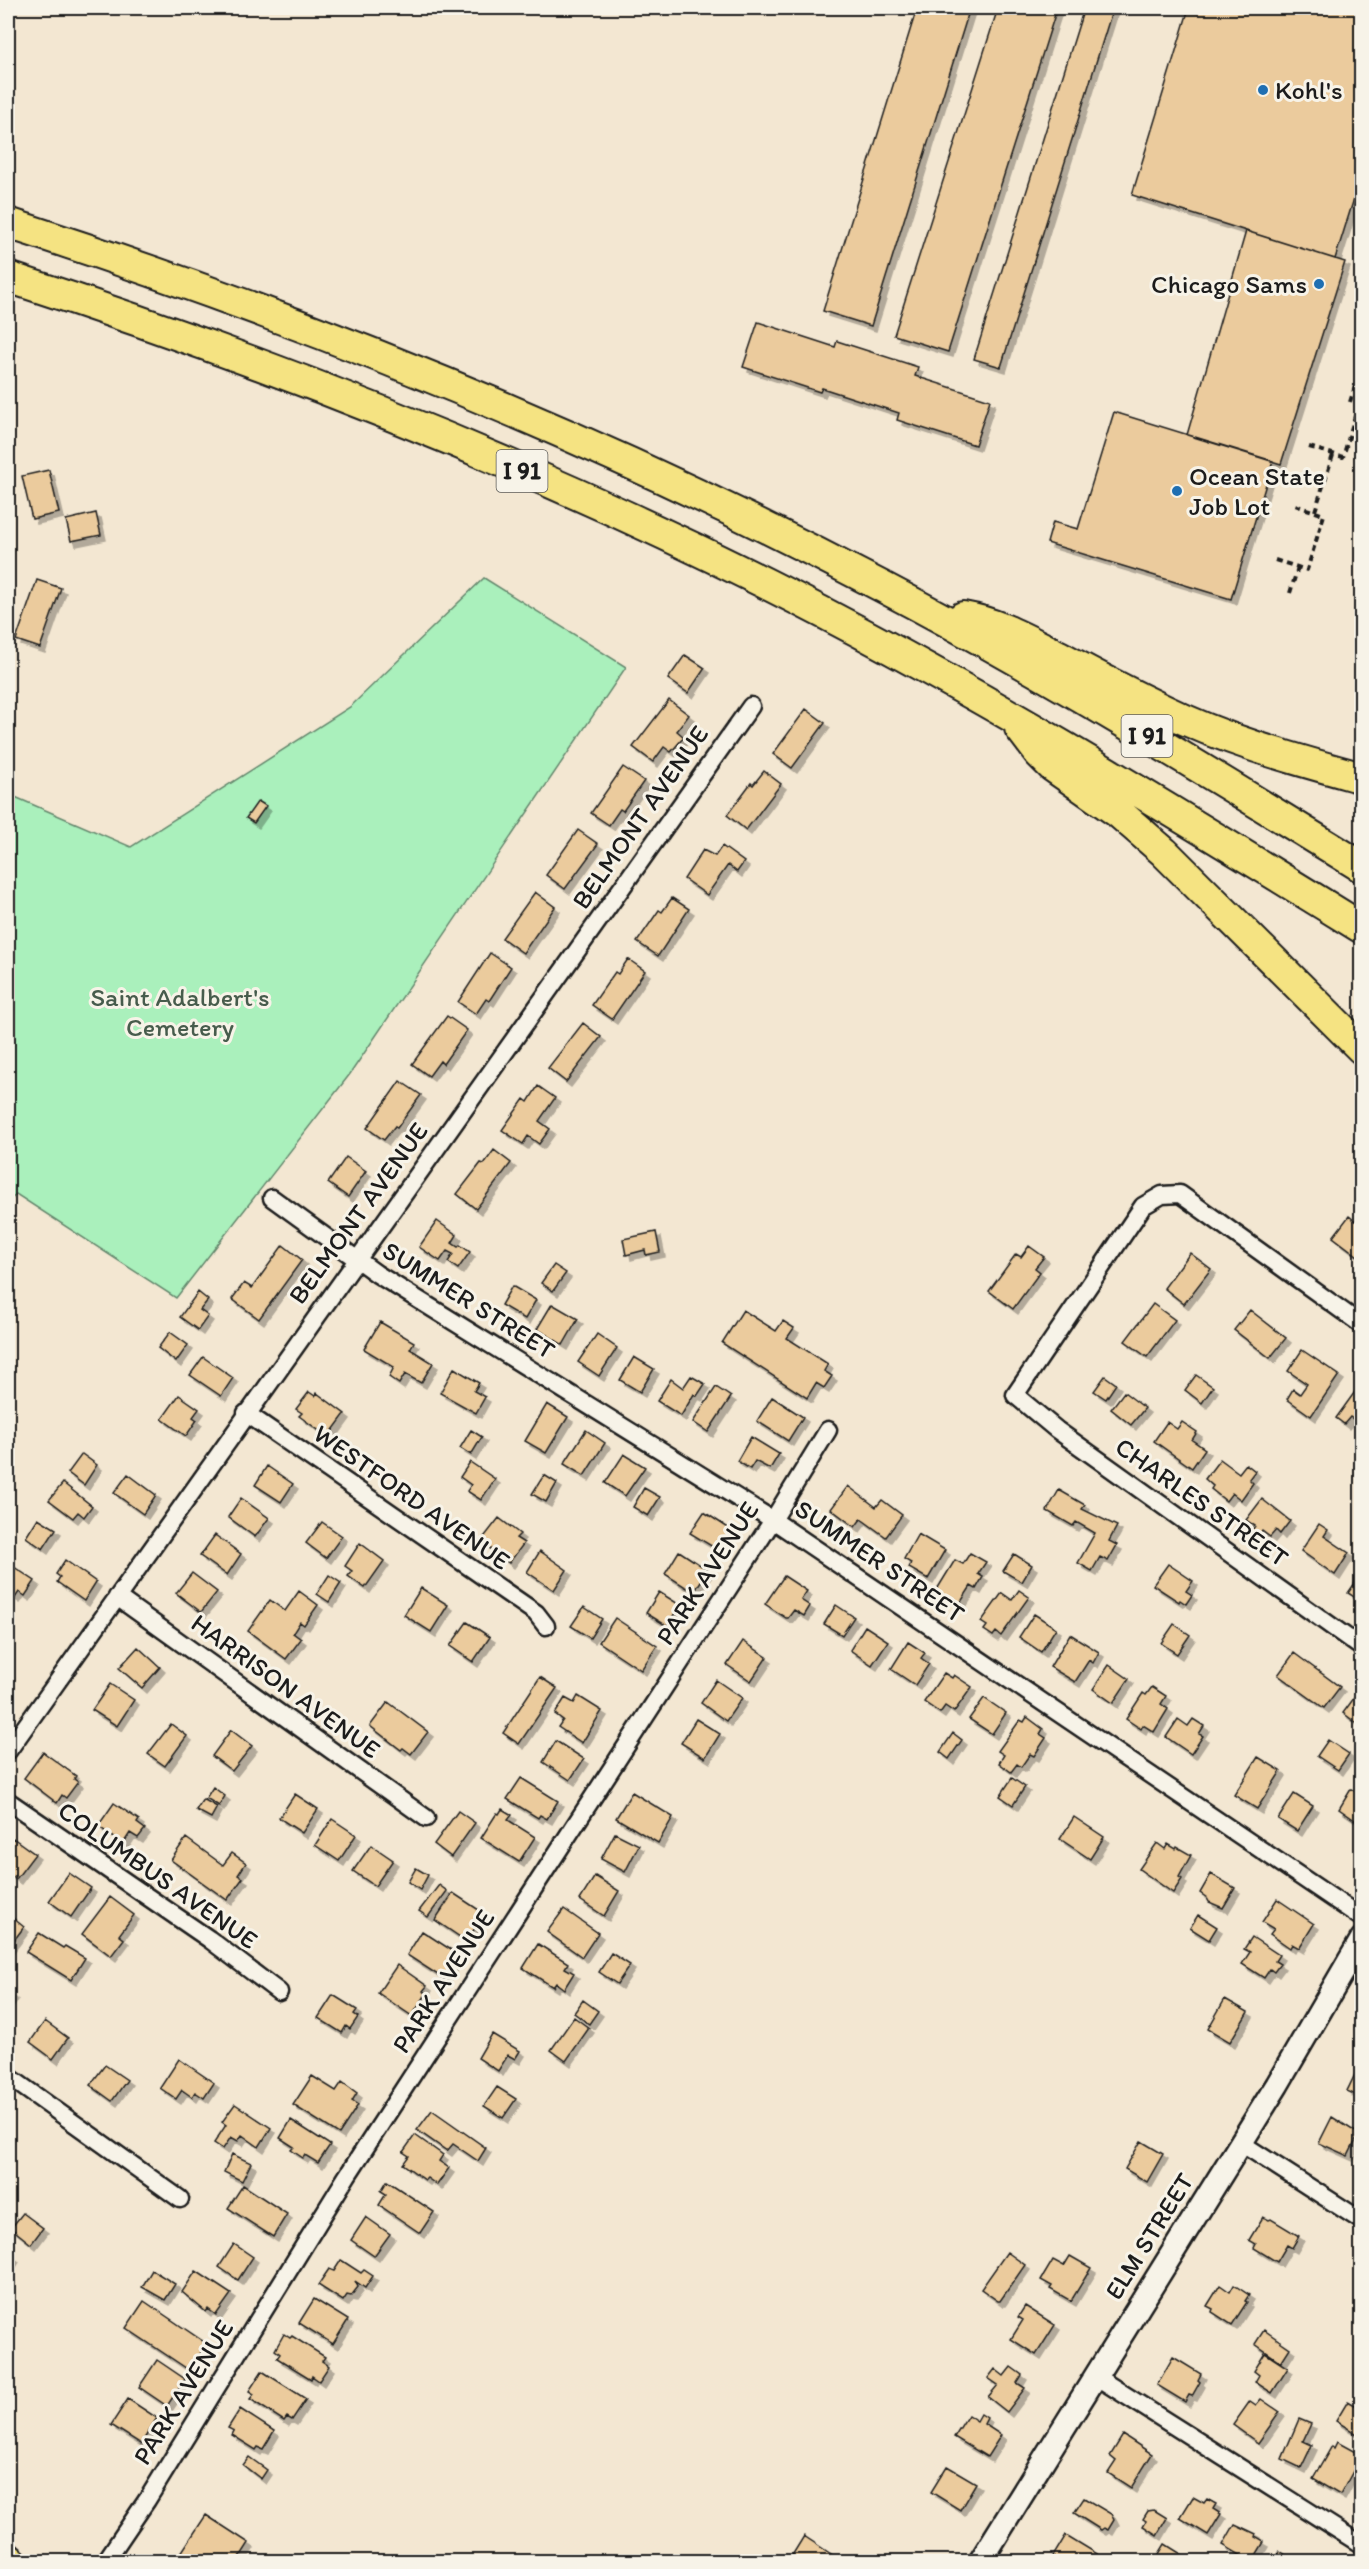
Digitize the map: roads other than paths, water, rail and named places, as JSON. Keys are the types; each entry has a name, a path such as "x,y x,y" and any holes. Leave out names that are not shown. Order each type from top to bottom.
{"highway":[{"name":"I 91","path":"8,223 261,309 467,391 732,510 929,612 1097,706 1362,867"},
{"name":"I 91","path":"8,277 292,376 492,458 647,527 765,584 902,655 1148,796 1362,928"},
{"path":"929,612 973,619 1008,630 1210,731 1271,752 1362,778"},
{"path":"1014,718 1045,760 1119,813 1164,852 1362,1049"}],"main road":[{"name":"ELM STREET","path":"980,2562 1241,2143 1362,1939"},
{"path":"8,2556 15,2562"}],"street":[{"name":"BELMONT AVENUE","path":"8,1751 246,1413 751,706"},
{"name":"CHARLES STREET","path":"1362,1325 1180,1194 1162,1195 1143,1206 1015,1395 1057,1430 1362,1648"},
{"name":"SUMMER STREET","path":"272,1198 387,1280 772,1520 1362,1918"},
{"name":"WESTFORD AVENUE","path":"246,1413 536,1613 546,1626"},
{"name":"PARK AVENUE","path":"105,2562 147,2500 347,2176 828,1430"},
{"name":"HARRISON AVENUE","path":"117,1597 426,1818"},
{"name":"COLUMBUS AVENUE","path":"8,1801 209,1940 279,1992"},
{"path":"8,2076 180,2199"},
{"path":"1241,2143 1362,2221"},
{"path":"1095,2376 1362,2545"}],"place":[{"name":"Kohl's","path":"1263,90"},
{"name":"Chicago Sams","path":"1319,284"},
{"name":"Ocean State Job Lot","path":"1177,491"}],"park label":[{"name":"Saint Adalbert's Cemetery","path":"180,1012"}]}
